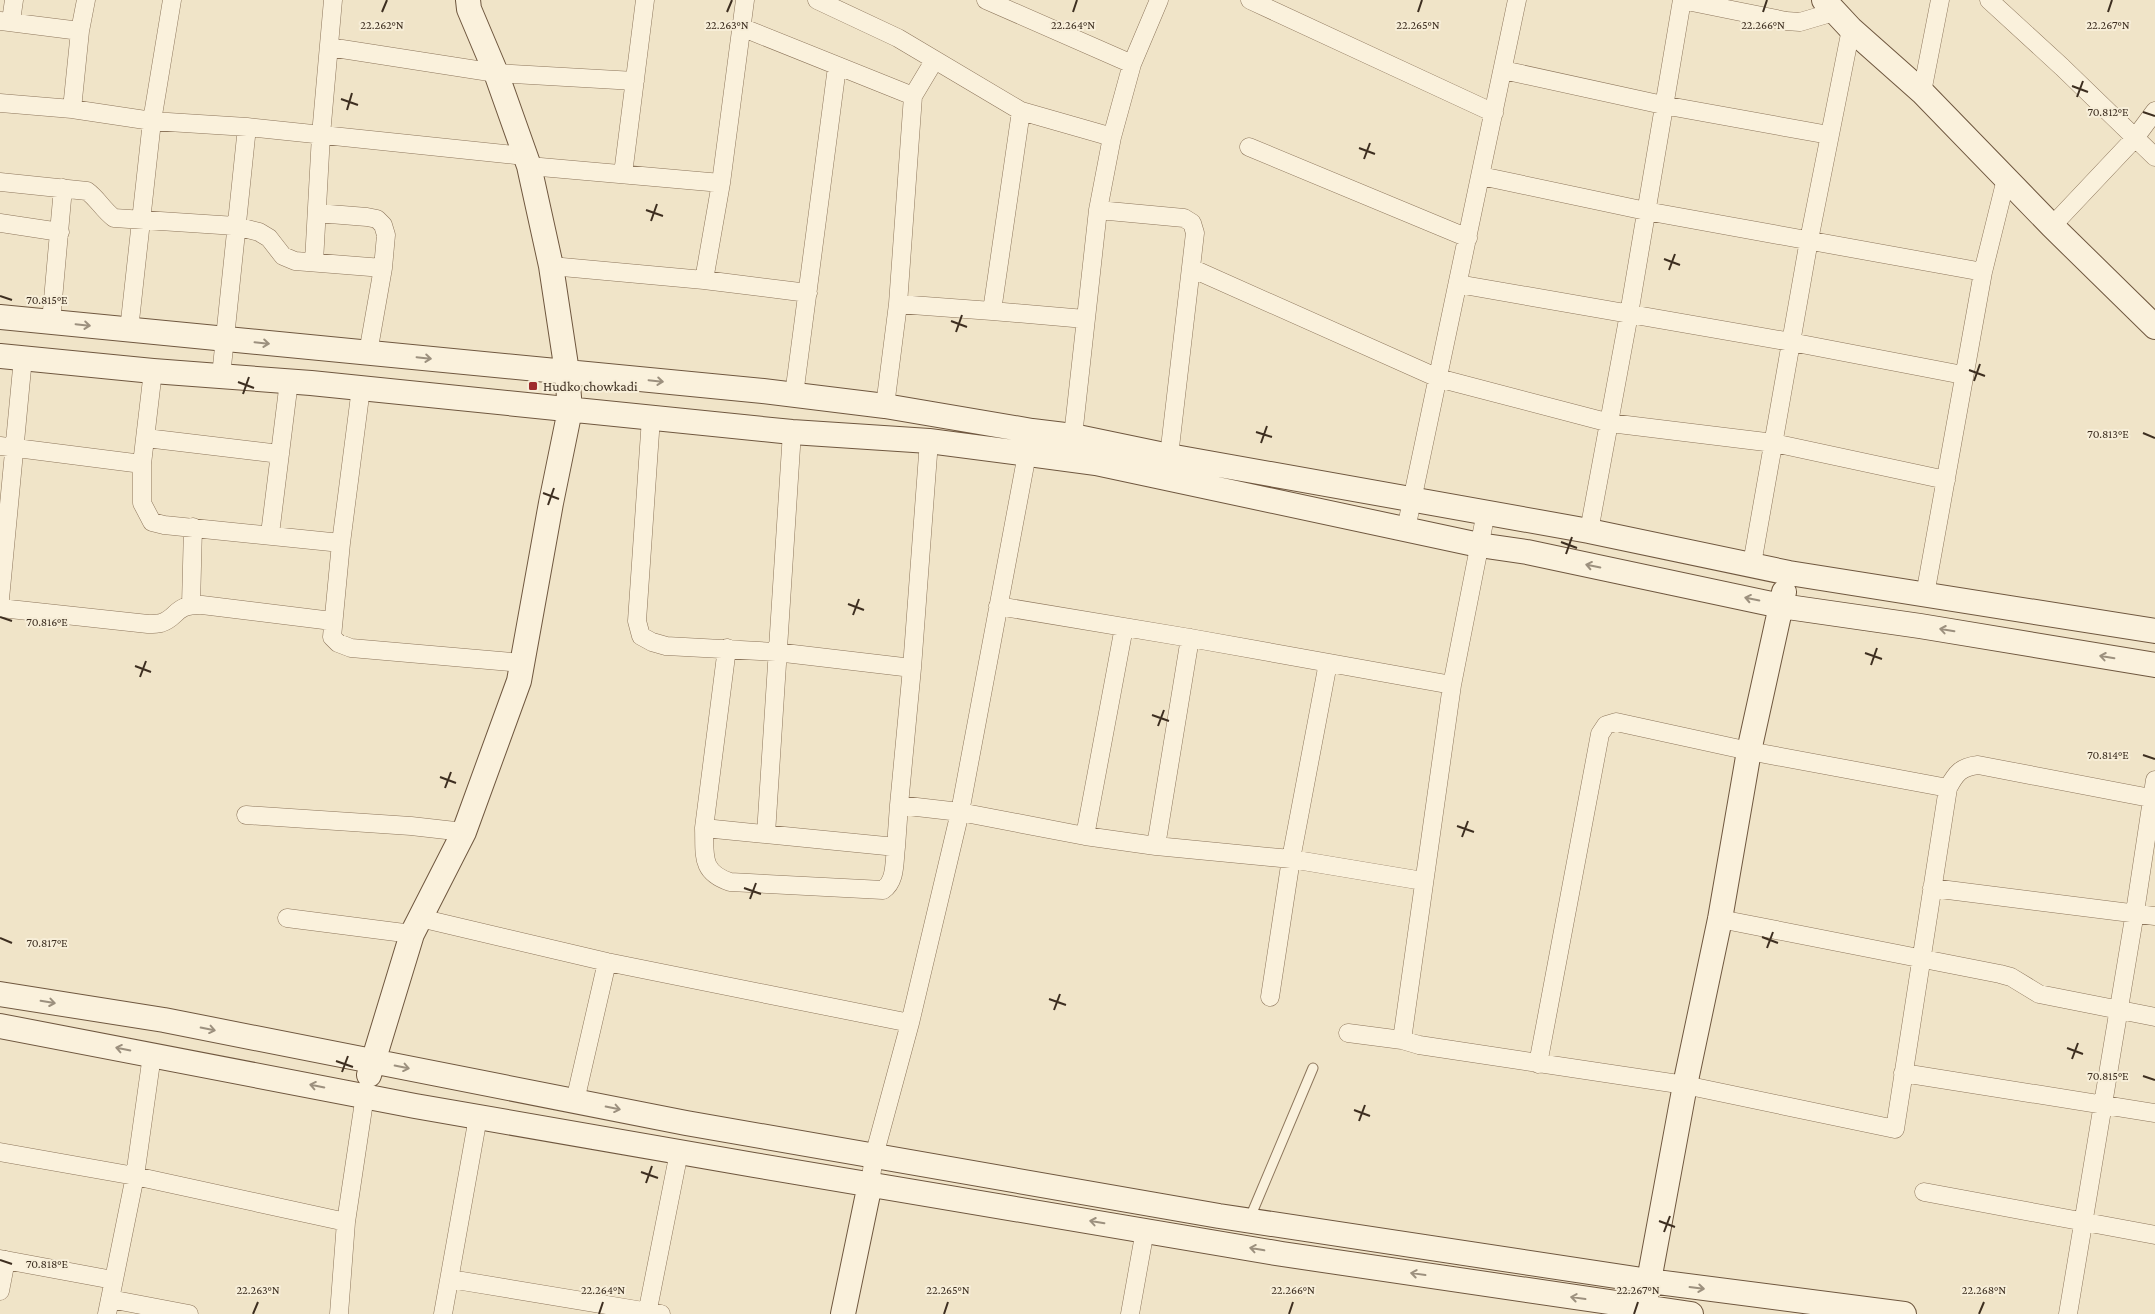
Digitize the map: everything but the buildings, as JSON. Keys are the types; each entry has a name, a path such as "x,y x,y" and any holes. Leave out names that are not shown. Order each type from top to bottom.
{"street":[{"path":"14,0 5,21 80,31"},
{"path":"72,109 80,31 86,0"},
{"path":"130,330 152,121 172,0"},
{"path":"314,262 321,135 333,0"},
{"path":"339,1314 346,1222 372,1061 416,926 464,832 519,681 570,410 551,266 527,161 496,73 469,9 468,0"},
{"path":"623,174 645,0"},
{"path":"704,280 721,182 745,0"},
{"path":"817,0 898,38 1021,111 1112,138"},
{"path":"986,0 1132,64"},
{"path":"1074,436 1098,210 1112,138 1132,64 1159,0"},
{"path":"1250,0 1494,113"},
{"path":"1406,529 1517,0"},
{"path":"1589,531 1629,314 1682,0 1786,21 1800,22 1829,6 1850,29 1922,92 2052,226 2155,327"},
{"path":"1922,92 1940,0"},
{"path":"1989,0 2155,156"},
{"path":"741,28 913,96"},
{"path":"1752,564 1809,240 1850,29"},
{"path":"329,47 496,73 635,81"},
{"path":"885,406 898,304 913,96 934,61"},
{"path":"794,395 837,67"},
{"path":"1503,70 1663,104 1829,135"},
{"path":"0,103 72,109 152,121 247,127 321,135 623,174 721,182"},
{"path":"992,312 1021,111"},
{"path":"2052,226 2135,138 2155,111"},
{"path":"221,376 247,127"},
{"path":"1249,148 1468,238"},
{"path":"1480,176 1646,211 1983,272"},
{"path":"1925,595 1983,272 2006,179"},
{"path":"0,182 87,191 95,196 106,212 114,218 236,226 259,232 269,238 283,256 295,261 383,268"},
{"path":"51,322 63,188"},
{"path":"1098,210 1184,218 1192,223 1195,233 1169,456"},
{"path":"317,213 377,219 383,225 386,235 383,268 368,353"},
{"path":"0,223 60,232"},
{"path":"551,266 704,280 808,293"},
{"path":"1191,268 1438,378 1610,422 1774,443 1946,480"},
{"path":"1458,284 1791,342 1964,375"},
{"path":"898,304 1085,319"},
{"path":"0,317 566,372 885,406 1032,431 1074,436 1169,456 1589,531 1789,573 2017,611 2155,631"},
{"path":"0,599 12,357 153,371 289,381 792,432 929,441 1027,454 1096,464 1478,545 1526,552 1780,606 1920,626 2155,665"},
{"path":"153,371 142,464 142,503 152,522 341,543"},
{"path":"270,534 289,381"},
{"path":"361,388 341,543 332,636 338,643 351,648 523,663"},
{"path":"651,418 636,621 641,636 666,646 776,652 912,668"},
{"path":"766,834 776,652 792,432"},
{"path":"146,438 280,454"},
{"path":"727,648 704,828 705,861 711,872 717,878 730,882 883,890 889,886 893,875 896,847 929,441"},
{"path":"7,447 142,464"},
{"path":"843,1314 874,1156 910,1023 960,812 1027,454"},
{"path":"1402,1040 1452,685 1486,512"},
{"path":"191,605 193,527"},
{"path":"1643,1311 1685,1085 1720,919 1749,751 1780,606 1789,573"},
{"path":"0,608 148,624 162,623 182,608 191,605 332,621"},
{"path":"998,606 1452,685"},
{"path":"1084,836 1124,627"},
{"path":"1156,846 1190,638"},
{"path":"1270,998 1290,859 1328,663"},
{"path":"1538,1064 1600,734 1606,725 1616,722 1749,751 1948,788"},
{"path":"1348,1033 1402,1040 1419,1045 1538,1064 1685,1085 1895,1129 1948,788 1957,772 1966,766 1978,765 2153,799"},
{"path":"2068,1314 2155,780"},
{"path":"899,805 960,812 1084,836 1156,846 1290,859 1423,881"},
{"path":"246,815 411,826 464,832"},
{"path":"704,828 896,847"},
{"path":"1932,888 2155,916"},
{"path":"287,918 416,926 910,1023"},
{"path":"1720,919 2000,974 2039,994 2155,1017"},
{"path":"575,1101 607,962"},
{"path":"0,994 164,1020 575,1101 874,1156 1249,1221 1649,1281 1904,1314"},
{"path":"0,1026 478,1117 679,1152 1282,1254 1643,1311 1691,1314"},
{"path":"152,1055 135,1176 108,1307 189,1314"},
{"path":"1903,1073 2101,1106 2155,1113"},
{"path":"443,1314 478,1117"},
{"path":"0,1152 135,1176 346,1222"},
{"path":"450,1279 652,1313 679,1152"},
{"path":"1924,1192 2155,1235"},
{"path":"1130,1314 1145,1230"},
{"path":"0,1291 3,1260 113,1280"}],"lane":[{"path":"1249,1221 1313,1068"}],"place":[{"name":"Hudko chowkadi","path":"533,386"}]}
